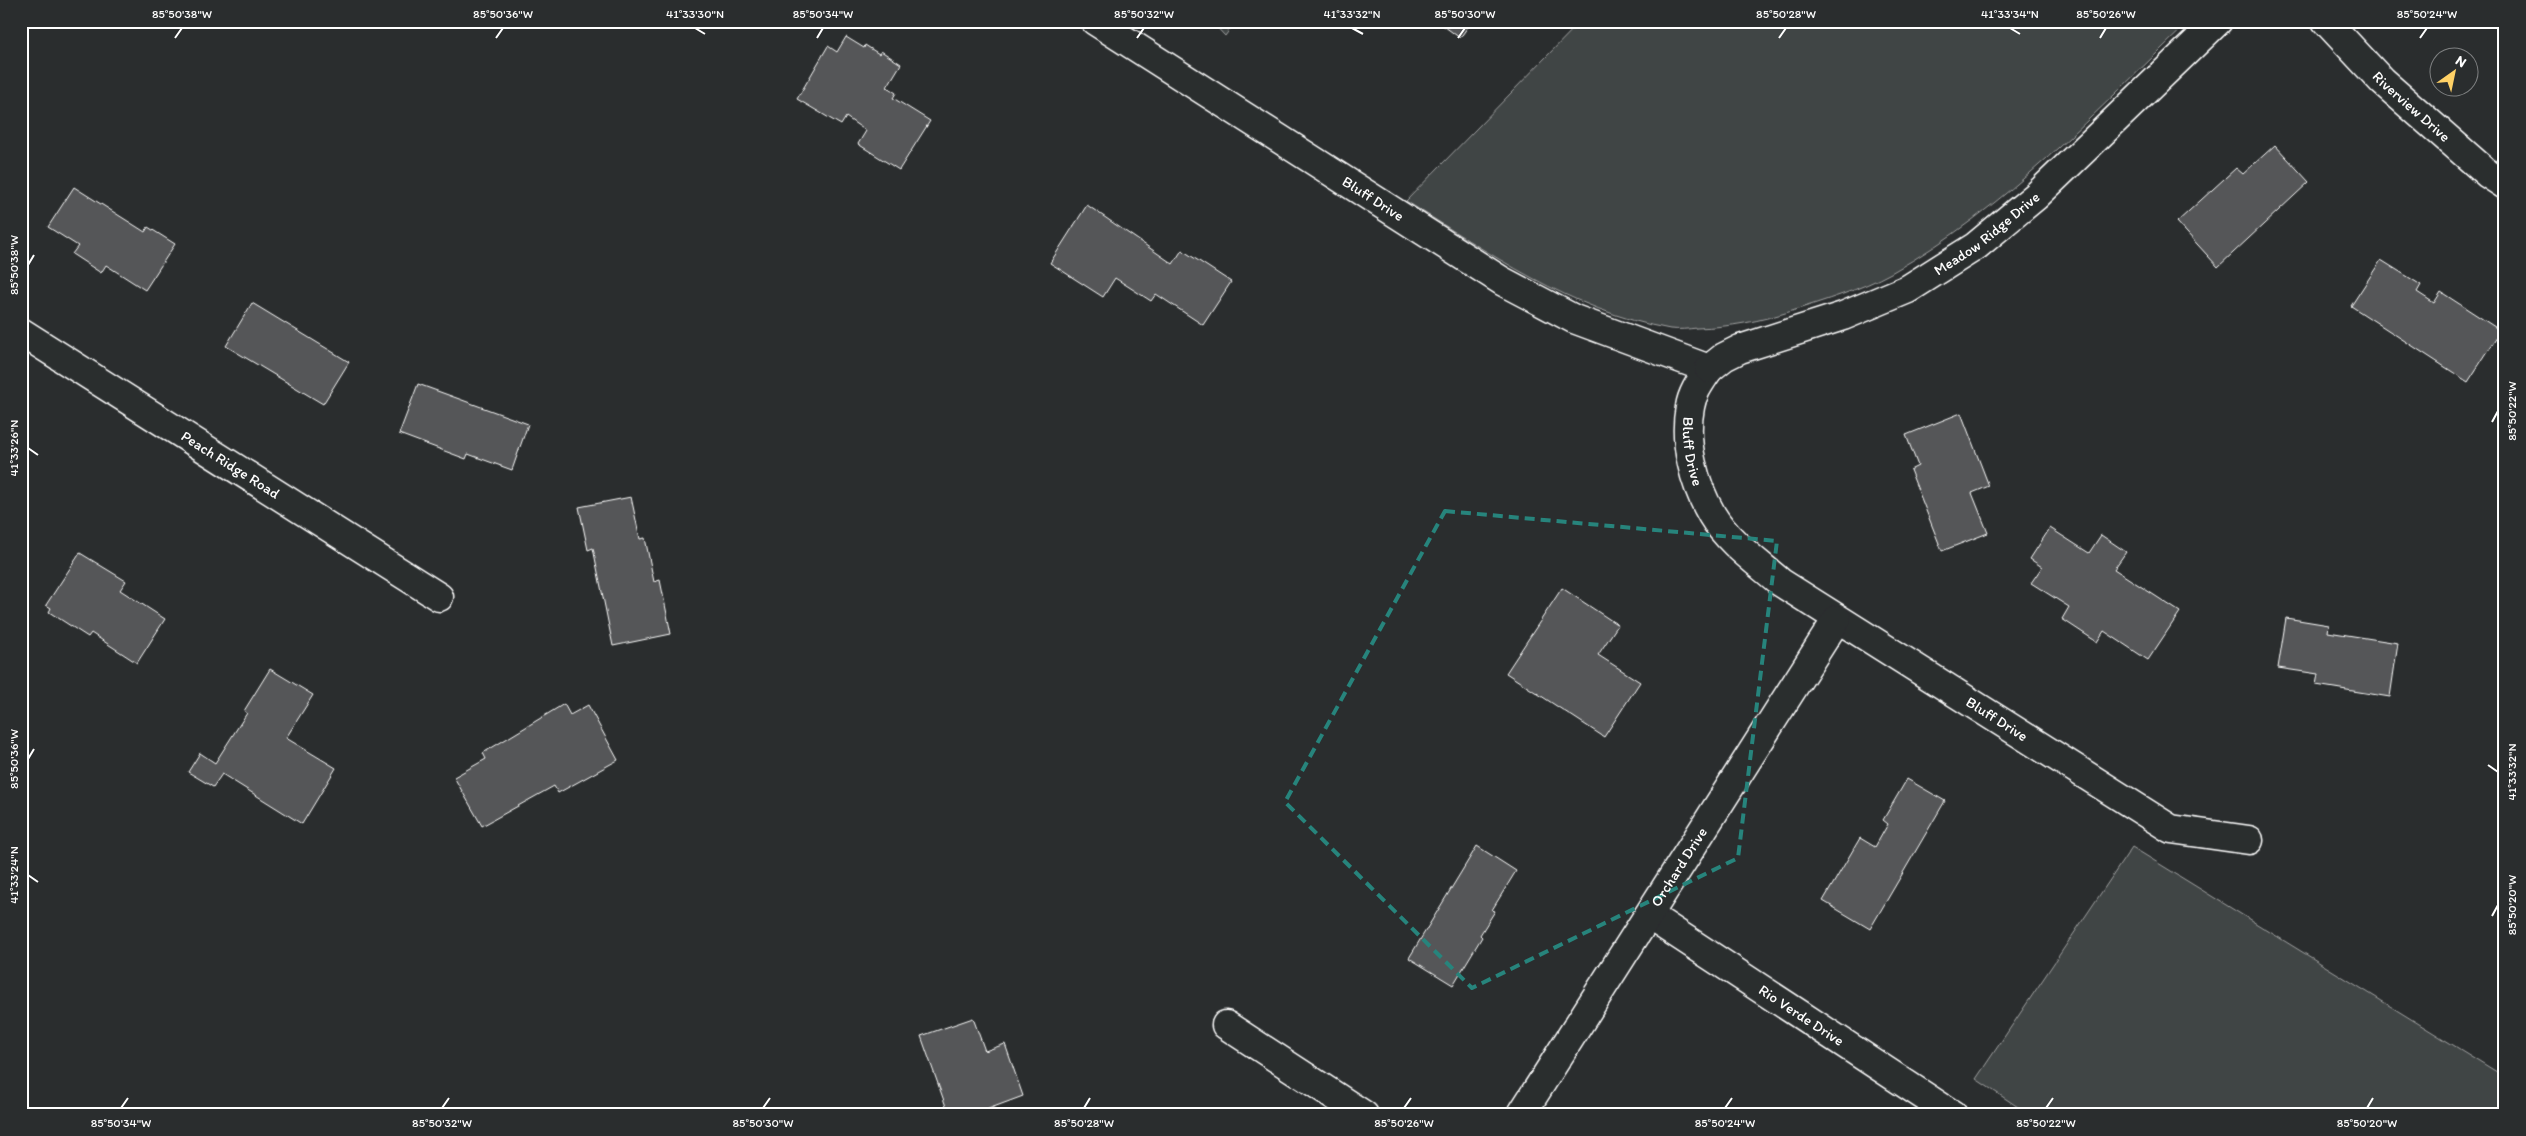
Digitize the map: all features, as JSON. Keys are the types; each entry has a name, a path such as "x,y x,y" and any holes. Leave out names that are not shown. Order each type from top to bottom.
{"street":[{"name":"Bluff Drive","path":"1095,21 1502,281 1574,319 1709,370 1697,387 1690,406 1688,440 1696,478 1712,515 1739,547 1780,582 2171,829 2250,840"},
{"name":"Meadow Ridge Drive","path":"1709,370 1724,357 1740,349 1843,316 1908,289 1976,246 2036,196 2218,21"},
{"name":"Riverview Drive","path":"2326,21 2382,81 2488,174 2505,185"},
{"name":"Peach Ridge Road","path":"21,332 439,598"},
{"name":"Orchard Drive","path":"1521,1115 1650,916 1837,619"},
{"name":"Rio Verde Drive","path":"1650,916 1953,1115"},
{"path":"1226,1025 1364,1115"}],"highlighted area":[{"path":"1445,511 1777,541 1738,858 1472,988 1285,802"}],"shaded area":[{"path":"1211,21 1236,21 1225,36"},
{"path":"1581,21 2190,21 2048,157 2011,189 1933,247 1891,273 1867,285 1768,318 1734,325 1670,329 1599,309 1532,278 1406,201"},
{"path":"2132,847 2505,1077 2505,1115 2030,1115 1976,1079"}],"building":[{"path":"1437,21 1472,21 1460,38"},
{"path":"2498,21 2505,21 2505,28"},
{"path":"846,37 864,48 865,45 879,54 881,51 901,64 887,87 896,93 893,98 930,121 899,170 858,144 866,131 846,117 841,125 797,99 828,46 837,52"},
{"path":"2275,145 2309,182 2218,267 2177,222 2236,168 2243,174"},
{"path":"74,187 145,232 148,227 175,244 145,290 106,265 101,273 72,254 78,246 48,227"},
{"path":"1087,205 1173,264 1182,250 1231,282 1203,325 1156,294 1151,301 1115,278 1103,297 1050,263"},
{"path":"2381,260 2421,285 2417,292 2434,303 2441,292 2501,331 2468,382 2351,306"},
{"path":"252,303 349,362 323,404 226,346"},
{"path":"418,384 528,424 512,470 468,454 466,459 399,434"},
{"path":"1961,413 1989,486 1972,493 1988,533 1942,551 1910,470 1918,466 1906,435"},
{"path":"631,497 640,539 645,538 654,582 660,580 671,634 613,646 593,548 588,550 579,507"},
{"path":"2050,528 2089,553 2101,535 2126,552 2114,569 2180,612 2148,660 2104,631 2097,642 2062,619 2069,607 2031,583 2042,567 2030,559"},
{"path":"80,553 126,581 120,590 165,619 137,663 91,633 88,637 49,612 51,608 46,605"},
{"path":"1562,588 1618,625 1598,655 1640,682 1604,737 1506,673"},
{"path":"2286,618 2329,625 2328,632 2398,643 2390,697 2316,685 2318,674 2278,668"},
{"path":"270,669 313,695 286,738 336,768 302,824 222,774 213,787 188,772 200,753 215,763 247,713 244,711"},
{"path":"564,704 570,715 588,705 618,760 558,793 554,786 482,826 454,777 486,759 483,753"},
{"path":"1907,779 1945,801 1870,929 1823,901 1860,838 1875,847 1888,824 1883,820"},
{"path":"1477,846 1516,871 1492,910 1495,911 1480,935 1482,937 1453,985 1409,958"},
{"path":"973,1018 985,1051 1005,1044 1023,1096 972,1115 949,1115 921,1036"}]}
